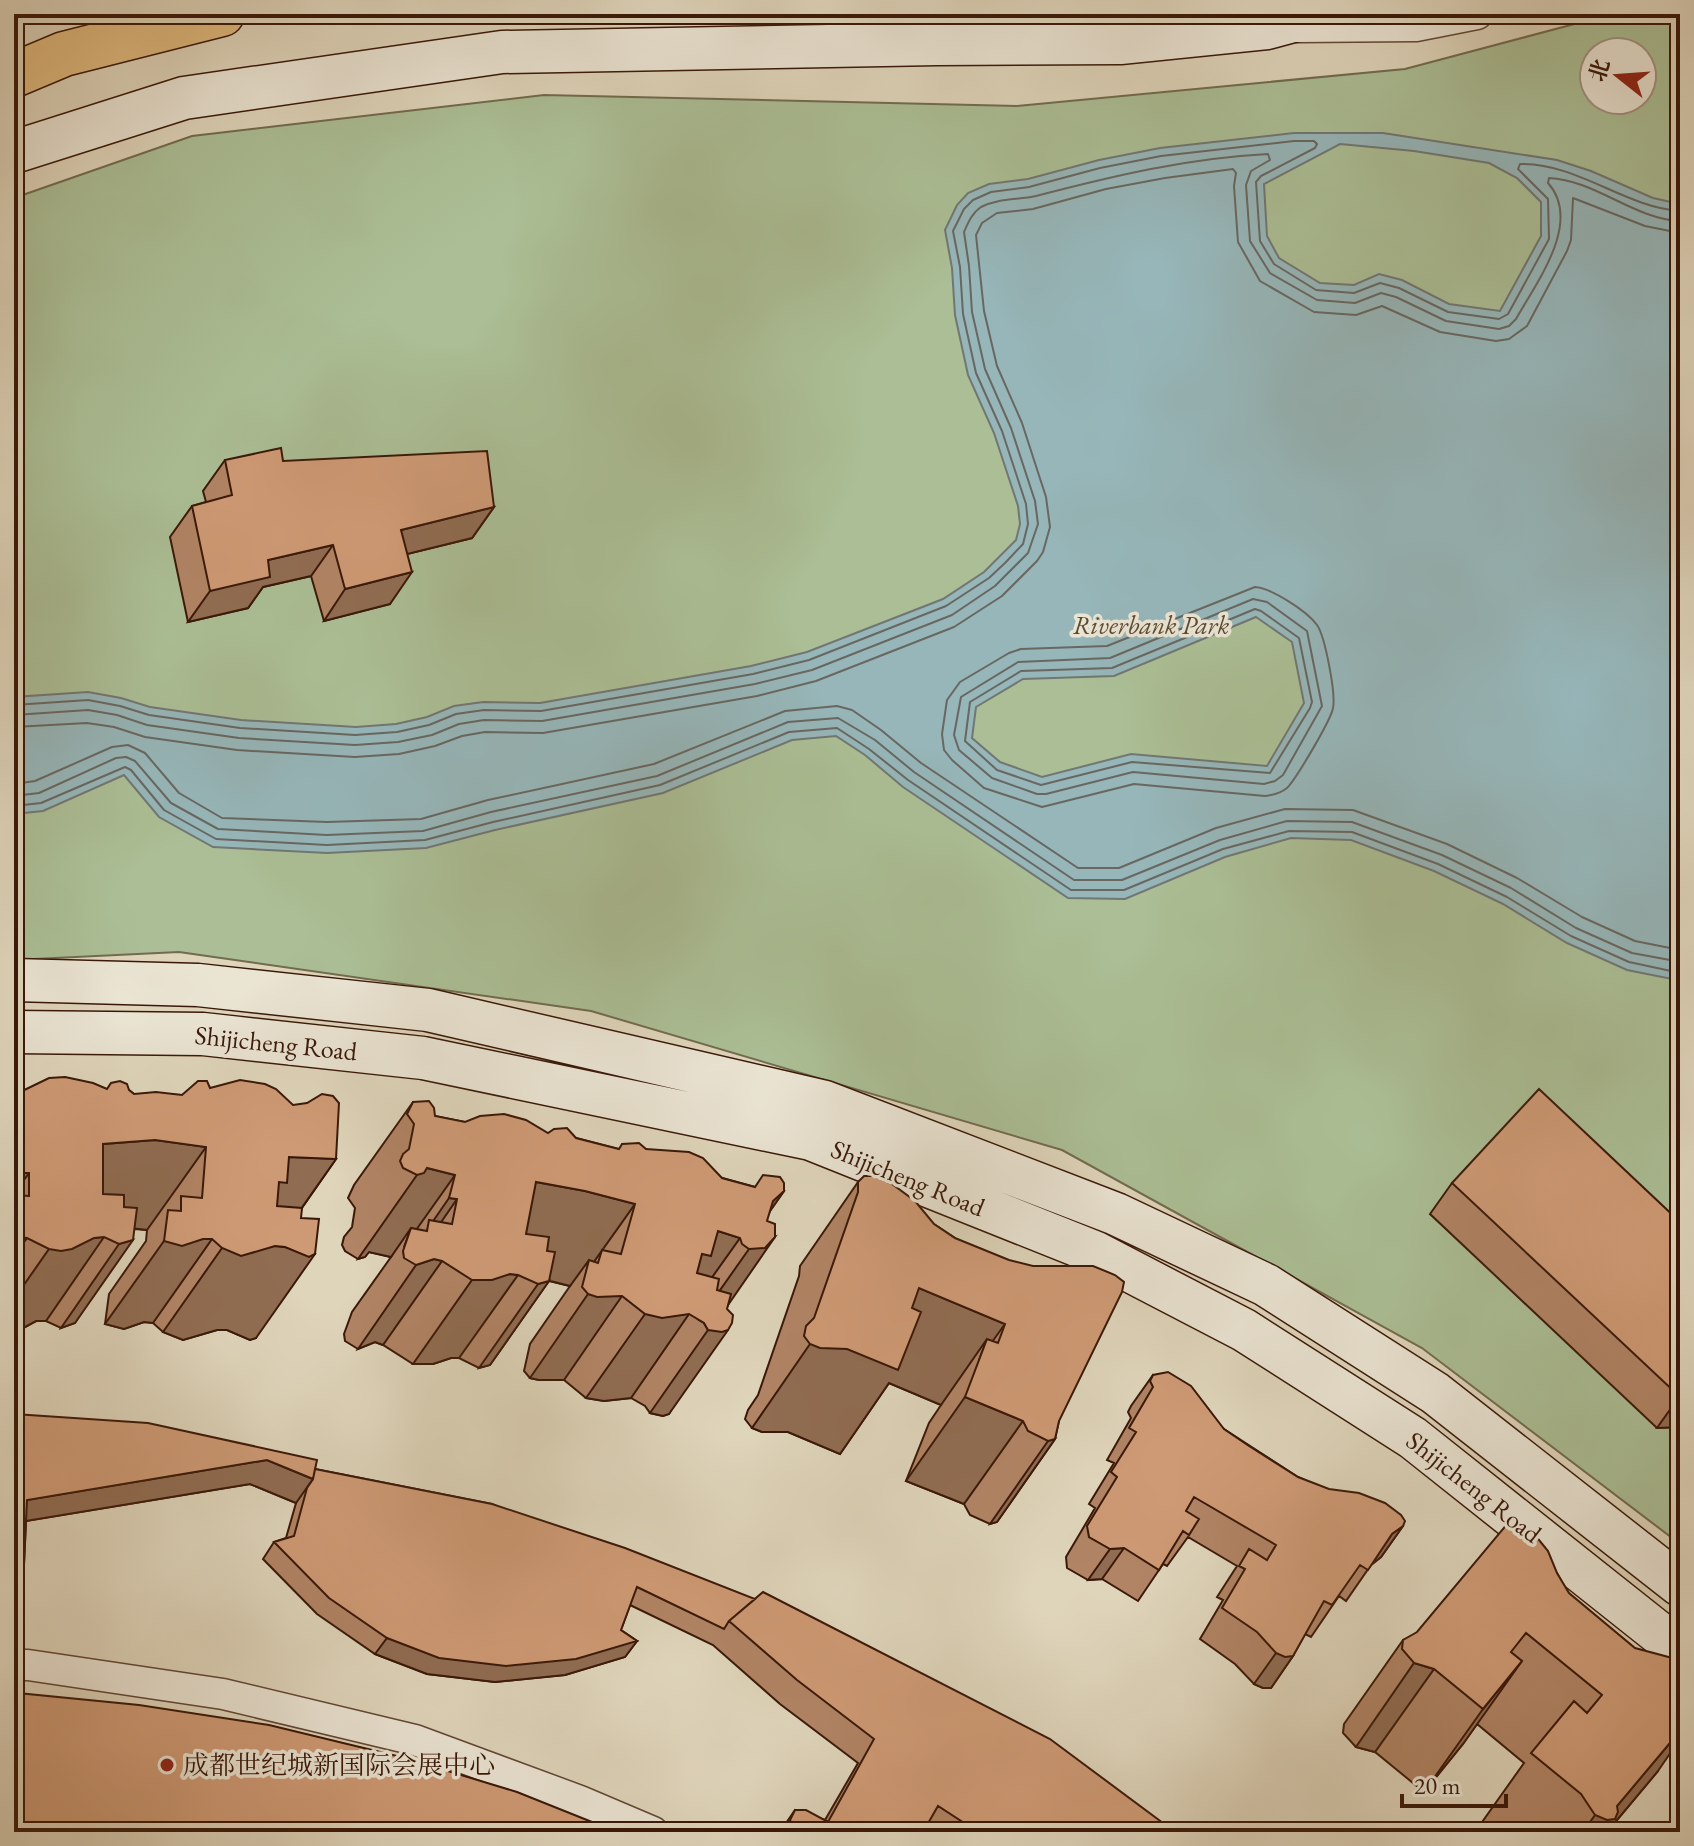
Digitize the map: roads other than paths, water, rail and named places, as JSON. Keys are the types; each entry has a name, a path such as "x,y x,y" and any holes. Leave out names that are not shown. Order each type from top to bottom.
{"highway":[{"path":"14,75 64,54 222,14"}],"main road":[{"path":"14,152 184,98 502,52 1120,43 1267,28 1319,14"},
{"name":"Shijicheng Road","path":"14,980 198,985 428,1010 825,1102 1116,1214 1266,1285 1435,1393 1680,1585"},
{"name":"Shijicheng Road","path":"14,1032 203,1034 423,1058 811,1139 1094,1252 1244,1330 1413,1438 1680,1650"}],"street":[{"path":"1267,28 1416,26 1477,14"},
{"path":"14,1665 223,1694 415,1740 580,1801 653,1832"}],"water":[{"path":"1294,133 1383,133 1557,160 1653,198 1680,204 1680,977 1672,979 1627,970 1567,943 1503,904 1434,871 1351,840 1291,838 1225,857 1125,899 1068,898 903,787 865,755 836,736 792,740 663,793 426,848 327,853 213,847 159,817 124,775 43,811 14,814 14,697 88,692 150,707 241,720 356,727 396,724 427,717 454,706 483,702 540,703 751,666 807,652 943,599 984,572 1016,540 1020,524 1018,506 994,433 968,375 955,315 952,268 945,230 957,205 968,193 989,184 1028,179 1160,148","holes":["1340,144 1414,151 1489,163 1517,178 1541,202 1541,236 1500,311 1449,304 1402,280 1379,274 1354,285 1320,283 1279,258 1267,236 1264,184","1256,617 1292,642 1304,703 1267,766 1131,754 1042,777 1000,762 972,738 976,707 1023,679 1114,676"]}],"place":[{"name":"成都世纪城新国际会展中心","path":"167,1765"}],"park label":[{"name":"Riverbank Park","path":"1151,625"}]}
